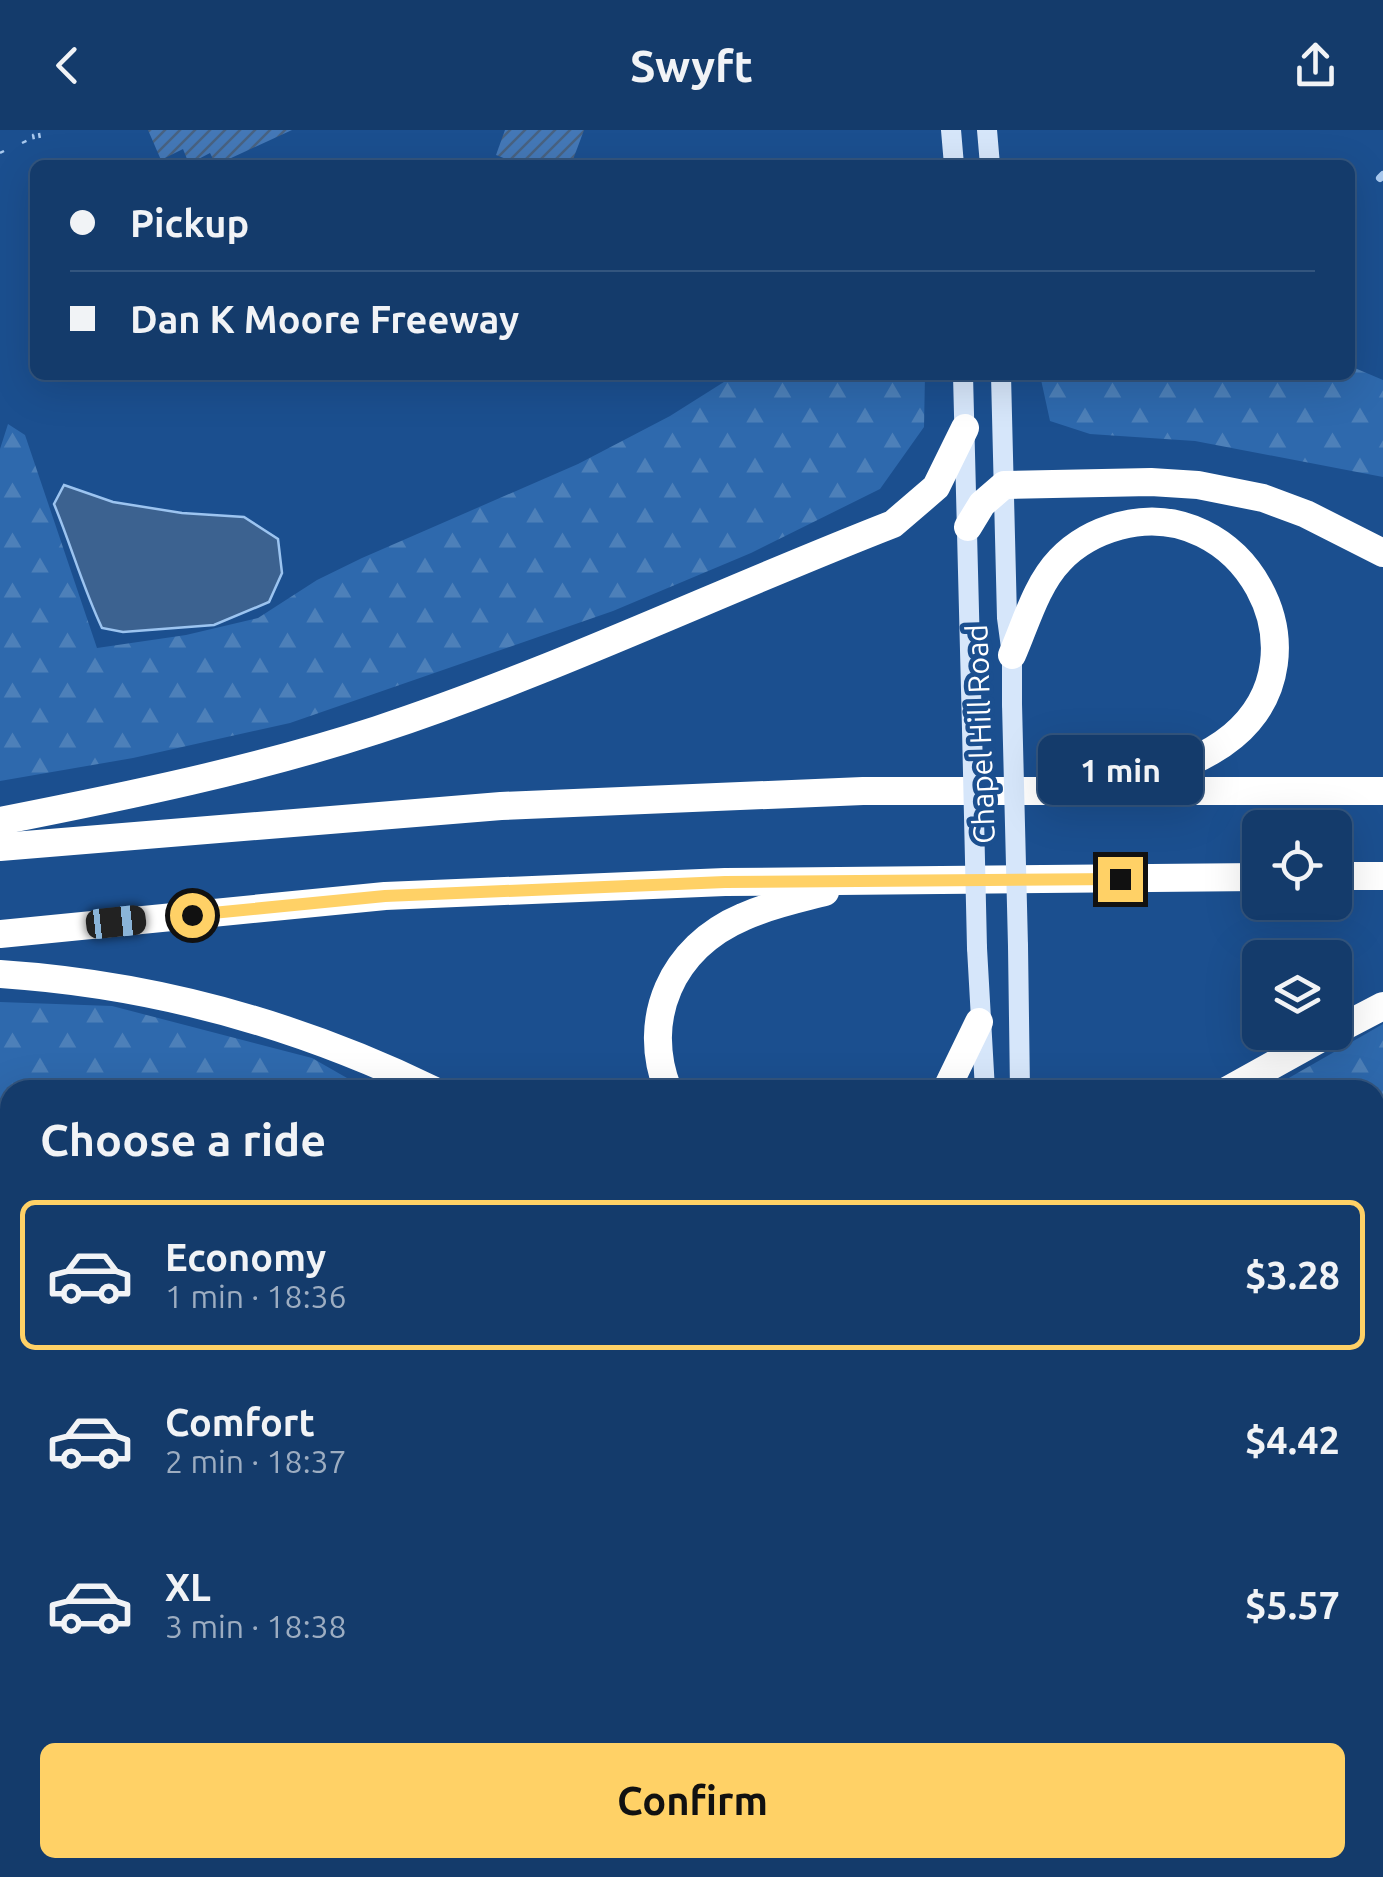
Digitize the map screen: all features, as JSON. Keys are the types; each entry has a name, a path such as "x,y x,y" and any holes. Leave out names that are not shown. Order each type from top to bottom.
{"highway":[{"path":"0,821 283,758 378,729 528,674 893,524 936,487 965,428"},
{"path":"968,527 982,504 1004,486 1150,482 1234,490 1306,514 1383,554"},
{"path":"1012,655 1035,598 1059,561 1088,538 1109,528 1150,521 1192,528 1215,538 1243,564 1262,592 1274,638 1270,674 1259,704 1236,734 1206,755 1116,788"},
{"path":"0,846 501,806 864,791 1383,791"},
{"path":"1352,876 1383,876"},
{"path":"0,934 385,896 725,882 1242,877"},
{"path":"665,1080 658,1058 658,1011 671,980 689,953 712,933 740,918 868,882"},
{"path":"0,974 113,986 203,1005 333,1046 410,1080"},
{"path":"1352,1022 1383,1006"},
{"path":"951,1080 979,1022"},
{"path":"1246,1080 1301,1050"}],"main road":[{"path":"951,130 954,160"},
{"path":"986,130 989,160"},
{"name":"Chapel Hill Road","path":"963,380 983,1080"},
{"name":"Chapel Hill Road","path":"1001,380 1006,618 1012,655 1020,1080"}],"path":[{"path":"22,142 35,133 50,130"},
{"path":"182,160 186,157"}],"green space":[{"path":"1355,368 1383,380 1383,477 1195,441 1090,434 1050,421 1041,380 1355,380"},
{"path":"727,380 925,380 924,427 880,489 751,553 613,611 290,723 133,758 0,781 0,449 8,424 25,435 97,648 186,635 258,618 317,580 578,464 670,416"},
{"path":"0,1002 112,1006 312,1058 350,1080 0,1080"},
{"path":"1383,1024 1383,1080 1285,1080 1338,1050 1352,1050 1352,1042"}],"shaded area":[{"path":"64,485 113,502 182,513 244,517 278,539 282,573 269,602 214,625 123,632 102,628 54,504"}],"building":[{"path":"148,130 292,130 227,160 214,160 210,153 187,160 183,149 161,160"},
{"path":"505,130 584,130 573,160 509,160 496,155"}],"route":[{"path":"192,915 385,896 725,882 1120,879"}]}
